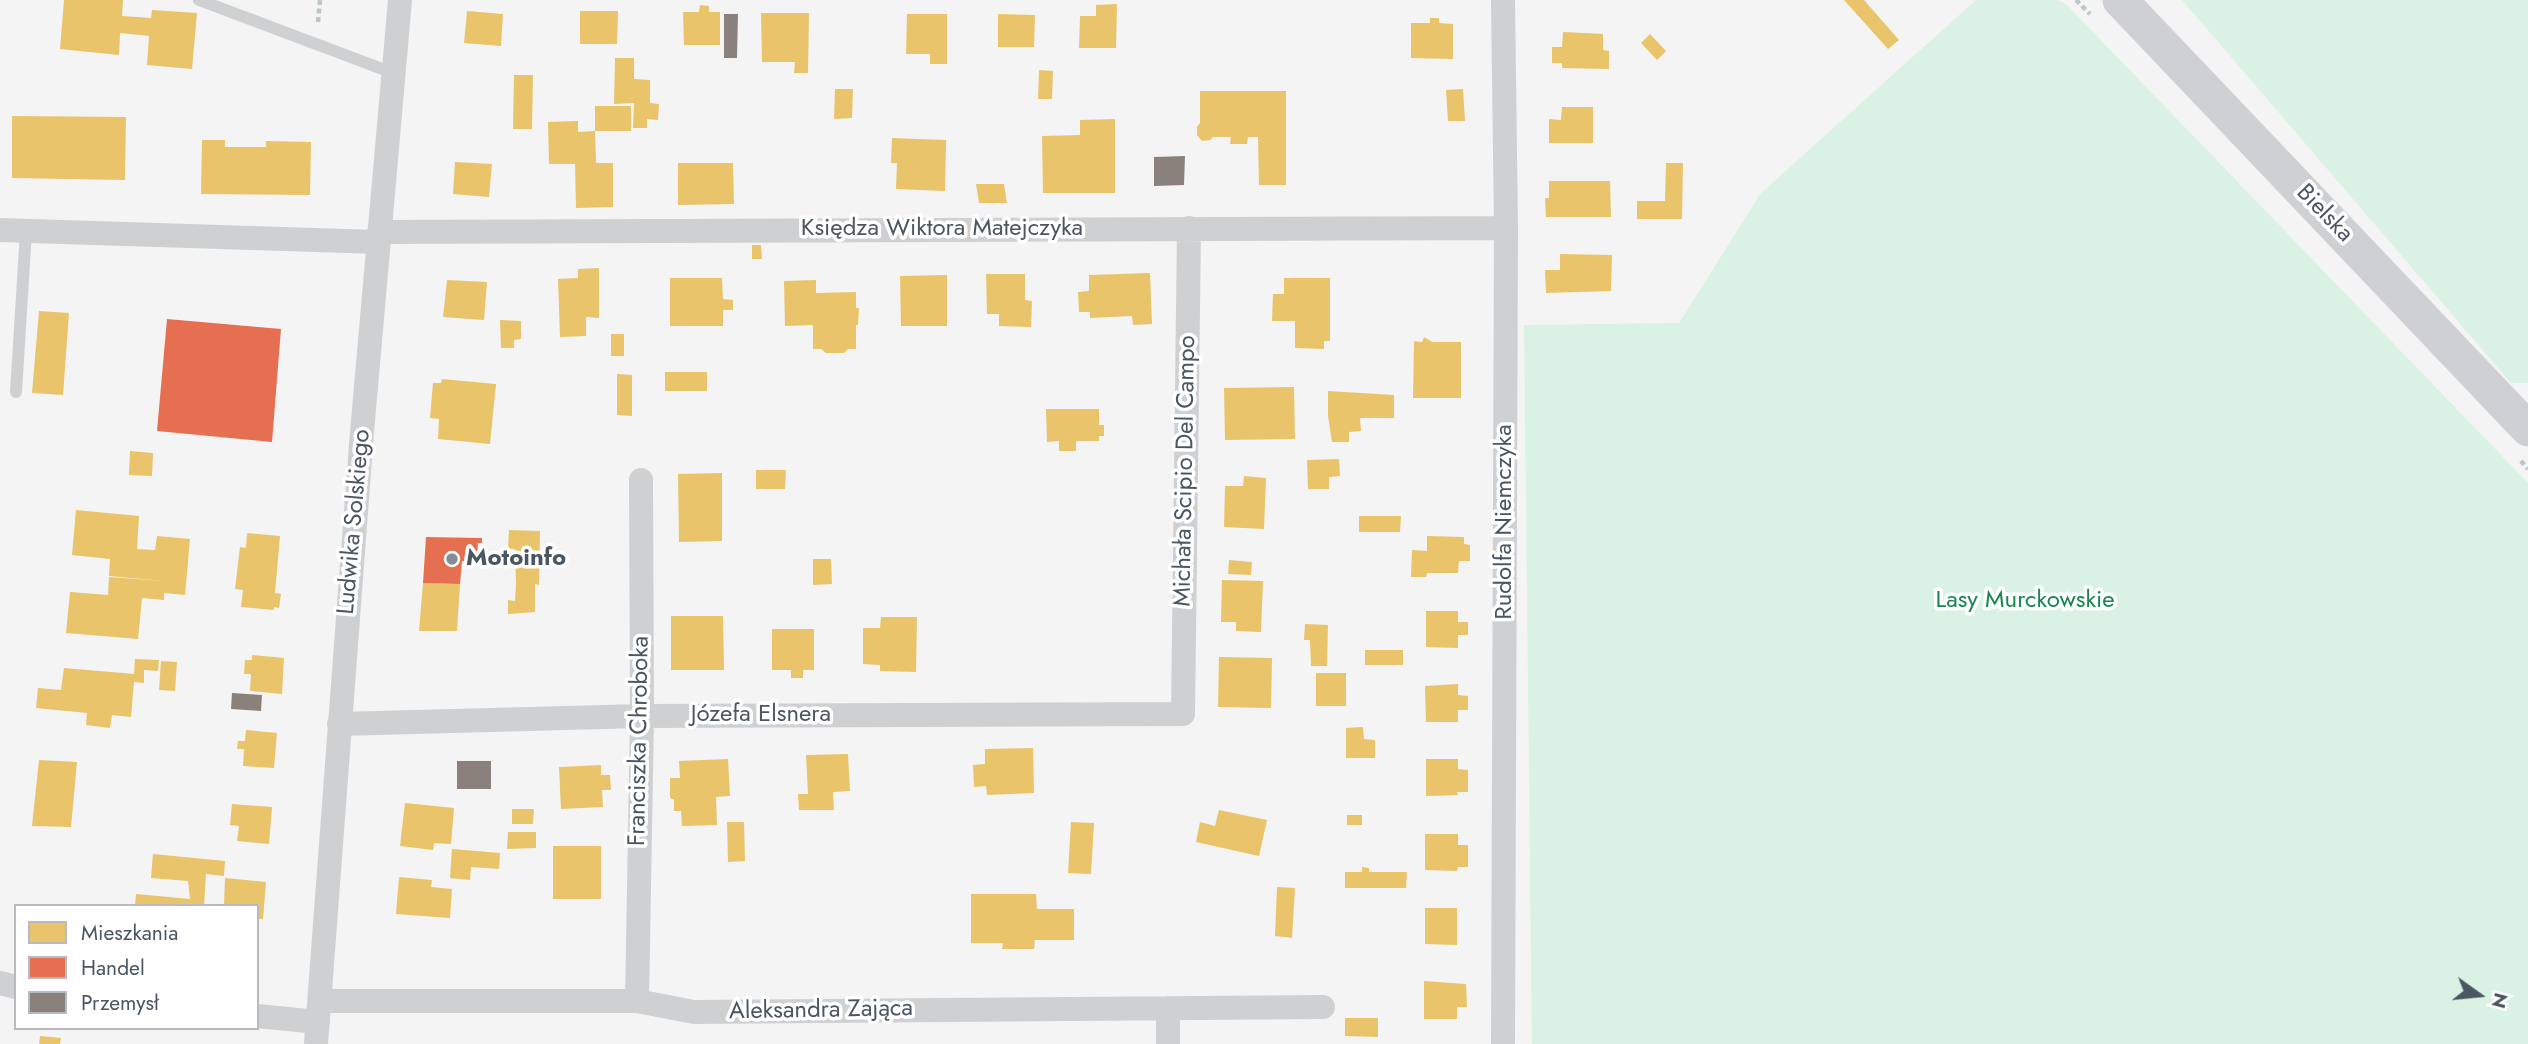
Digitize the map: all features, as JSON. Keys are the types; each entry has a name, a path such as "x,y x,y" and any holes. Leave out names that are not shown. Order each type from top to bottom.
{"street":[{"name":"Ludwika Solskiego","path":"318,1022 400,0"},
{"name":"Rudolfa Niemczyka","path":"1503,0 1506,228 1503,1044"},
{"name":"Bielska","path":"2120,0 2524,419"},
{"name":"Księdza Wiktora Matejczyka","path":"0,230 379,237 1189,228 1506,228"},
{"name":"Michała Scipio Del Campo","path":"1183,713 1189,228"},
{"name":"Franciszka Chroboka","path":"637,1001 642,716 641,481"},
{"name":"Józefa Elsnera","path":"340,724 642,716 1183,713"},
{"name":"Aleksandra Zająca","path":"259,1016 318,1022 637,1001 694,1013 1323,1007"},
{"path":"1168,1008 1168,1044"}],"lane":[{"path":"199,0 393,73"},
{"path":"16,392 26,231"}],"green space":[{"name":"Lasy Murckowskie","path":"1976,0 2057,0 2067,5 2528,483 2528,1044 1532,1044 1524,325 1679,323 1761,193"},
{"path":"2182,0 2528,0 2528,383 2511,383"}],"building: Mieszkania":[{"path":"64,0 123,0 122,16 151,18 152,10 197,13 192,69 147,65 149,36 120,33 119,55 60,49"},
{"path":"1844,0 1864,0 1899,40 1888,49"},
{"path":"1117,4 1116,48 1079,48 1080,16 1096,16 1096,5"},
{"path":"700,5 709,6 709,12 720,12 720,45 684,45 683,12 699,12"},
{"path":"467,11 503,14 501,46 464,43"},
{"path":"580,11 618,11 617,44 580,44"},
{"path":"761,13 809,13 808,73 794,73 795,62 762,62"},
{"path":"907,14 947,14 947,64 930,64 930,54 906,54"},
{"path":"998,14 1035,15 1034,47 998,47"},
{"path":"1430,18 1439,18 1439,23 1453,24 1453,59 1411,58 1411,23 1430,23"},
{"path":"1563,32 1603,34 1603,50 1609,51 1609,69 1562,68 1562,63 1552,63 1552,47 1562,47"},
{"path":"1650,34 1666,51 1657,60 1641,43"},
{"path":"615,58 634,58 634,79 650,80 650,103 659,104 658,120 647,119 647,128 633,128 634,103 614,104"},
{"path":"1039,70 1053,71 1052,99 1038,99"},
{"path":"514,75 533,75 532,129 513,129"},
{"path":"835,89 853,89 852,118 834,119"},
{"path":"1463,89 1465,121 1448,121 1446,90"},
{"path":"1200,91 1286,91 1286,185 1259,185 1258,137 1248,137 1247,144 1230,144 1231,137 1213,137 1202,141 1197,135 1200,123"},
{"path":"595,106 631,106 631,131 595,131"},
{"path":"1562,107 1593,107 1593,143 1549,143 1549,119 1561,120"},
{"path":"12,116 126,117 125,180 12,178"},
{"path":"1115,119 1115,193 1043,193 1042,136 1080,135 1080,120"},
{"path":"578,121 578,132 595,131 596,163 613,163 613,207 576,208 575,164 549,164 548,122"},
{"path":"892,138 946,140 945,191 896,189 897,163 891,163"},
{"path":"202,140 225,140 225,147 266,147 266,141 311,142 310,195 201,194"},
{"path":"455,162 492,164 489,197 453,194"},
{"path":"678,163 733,163 734,204 678,205"},
{"path":"1666,163 1683,163 1682,219 1637,219 1637,201 1665,201"},
{"path":"1549,181 1610,181 1611,217 1546,217 1545,198 1549,198"},
{"path":"976,184 1004,184 1007,203 979,203"},
{"path":"752,245 761,245 762,259 752,259"},
{"path":"1560,254 1612,255 1611,291 1546,293 1545,270 1560,270"},
{"path":"599,268 599,318 586,317 586,336 560,337 558,279 578,278 578,269"},
{"path":"1150,273 1152,324 1133,325 1132,316 1090,318 1090,312 1079,312 1078,292 1089,291 1089,275"},
{"path":"986,274 1025,274 1025,300 1032,301 1031,327 999,326 999,314 987,314"},
{"path":"947,275 947,326 901,326 900,276"},
{"path":"670,278 722,278 723,299 733,300 733,310 723,310 723,326 670,326"},
{"path":"1284,278 1330,278 1330,341 1324,341 1324,349 1295,348 1295,321 1272,321 1273,294 1284,294"},
{"path":"447,280 487,282 484,320 443,317"},
{"path":"816,280 816,293 856,292 856,308 859,308 856,349 848,349 844,353 826,353 821,349 813,349 813,325 785,326 784,281"},
{"path":"39,311 69,313 63,395 32,393"},
{"path":"500,320 521,321 521,339 514,340 514,348 501,348"},
{"path":"611,334 624,334 624,356 611,356"},
{"path":"1424,337 1432,342 1461,342 1461,398 1413,398 1414,341 1422,342"},
{"path":"665,372 707,372 707,391 665,391"},
{"path":"617,374 632,375 632,416 617,415"},
{"path":"442,379 496,384 490,444 438,439 439,419 430,418 433,383 441,383"},
{"path":"1294,387 1295,439 1225,440 1224,388"},
{"path":"1328,391 1394,395 1394,418 1360,418 1361,431 1349,432 1349,442 1332,442"},
{"path":"1046,409 1099,409 1099,425 1104,425 1104,436 1099,436 1099,441 1076,441 1076,451 1059,451 1059,441 1047,442"},
{"path":"130,451 153,453 152,476 129,475"},
{"path":"1339,459 1340,476 1329,477 1329,489 1308,489 1307,460"},
{"path":"756,470 786,470 785,489 756,489"},
{"path":"722,473 722,541 679,542 678,474"},
{"path":"1244,476 1266,478 1264,529 1224,527 1225,486 1243,486"},
{"path":"76,510 139,516 137,549 155,550 157,536 190,539 185,595 164,593 164,600 142,598 138,639 66,633 70,592 108,595 109,577 165,581 109,576 110,559 72,555"},
{"path":"1359,516 1401,516 1400,532 1359,532"},
{"path":"509,530 540,531 539,585 535,584 535,612 508,614 508,600 515,601 516,584 515,549 508,549"},
{"path":"247,533 280,536 275,593 281,594 279,608 274,607 274,610 241,607 243,590 235,589 240,547 246,548"},
{"path":"1427,536 1464,537 1464,544 1470,545 1470,561 1459,561 1458,573 1427,573 1426,577 1411,577 1412,550 1427,551"},
{"path":"813,559 831,559 832,584 813,585"},
{"path":"1229,560 1252,562 1251,575 1228,574"},
{"path":"1222,580 1263,581 1261,632 1236,631 1236,622 1221,622"},
{"path":"423,583 460,584 457,631 419,631"},
{"path":"1426,611 1458,611 1458,622 1468,622 1468,635 1458,635 1458,648 1426,647"},
{"path":"671,616 723,616 724,670 671,670"},
{"path":"881,617 917,617 916,672 880,671 880,665 863,664 863,628 880,628"},
{"path":"1305,624 1328,625 1327,666 1311,666 1310,640 1304,640"},
{"path":"772,629 814,629 814,670 803,670 803,678 791,678 791,670 772,670"},
{"path":"1365,650 1403,650 1403,665 1365,665"},
{"path":"252,655 284,658 282,694 250,691 251,674 244,674 245,660 252,660"},
{"path":"1219,657 1272,658 1271,708 1218,707"},
{"path":"135,659 159,660 158,671 144,670 144,683 134,682 131,717 112,715 110,728 86,725 87,713 36,708 38,688 61,690 64,668 134,674"},
{"path":"161,661 177,662 175,691 159,690"},
{"path":"1316,673 1346,673 1346,706 1316,706"},
{"path":"1458,684 1458,695 1468,696 1468,710 1458,710 1458,722 1426,722 1425,686"},
{"path":"1363,727 1364,739 1375,740 1375,758 1346,758 1346,728"},
{"path":"246,730 277,733 274,768 243,766 244,749 237,749 238,741 245,741"},
{"path":"1033,748 1034,793 987,795 986,786 974,787 973,765 985,764 985,749"},
{"path":"848,754 850,791 833,792 834,810 799,810 798,794 808,794 806,755"},
{"path":"728,759 730,796 716,797 717,825 682,826 681,811 674,811 674,799 670,796 670,778 680,778 679,761"},
{"path":"1426,759 1458,759 1458,769 1468,770 1468,792 1426,796"},
{"path":"39,760 77,762 71,827 32,826"},
{"path":"601,765 601,775 610,775 611,790 602,790 603,807 561,809 559,767"},
{"path":"405,803 454,808 451,844 434,843 433,850 400,846"},
{"path":"232,804 272,807 269,844 237,841 239,826 230,825"},
{"path":"512,809 534,809 533,824 512,824"},
{"path":"1219,810 1267,820 1259,856 1196,842 1200,822 1215,826"},
{"path":"1347,815 1362,815 1362,825 1347,825"},
{"path":"727,822 744,822 745,861 728,862"},
{"path":"1071,822 1094,823 1091,874 1068,873"},
{"path":"508,832 536,832 536,848 507,849"},
{"path":"1425,834 1458,834 1458,845 1468,845 1468,867 1458,867 1457,871 1425,870"},
{"path":"553,846 601,846 601,899 553,899"},
{"path":"452,849 500,853 499,869 471,867 470,880 450,878"},
{"path":"153,854 225,861 224,876 206,874 204,904 135,904 136,894 190,899 188,881 151,878"},
{"path":"1362,867 1369,868 1369,872 1407,872 1406,888 1345,888 1345,872 1362,872"},
{"path":"399,877 432,880 431,887 452,889 450,918 396,914"},
{"path":"225,878 266,882 263,919 259,919 259,904 224,904"},
{"path":"1277,887 1295,888 1292,938 1275,936"},
{"path":"971,894 1036,894 1037,909 1074,909 1074,940 1035,940 1034,949 1002,949 1003,943 971,943"},
{"path":"1425,908 1457,908 1457,945 1425,944"},
{"path":"1424,981 1466,984 1467,1007 1457,1007 1457,1019 1424,1019"},
{"path":"1345,1018 1378,1018 1378,1037 1345,1036"},
{"path":"40,1036 61,1038 60,1044 39,1044"}],"building: Handel":[{"path":"167,319 281,329 272,442 157,431"},
{"name":"Motoinfo","path":"426,537 482,538 482,543 478,543 477,557 481,557 480,562 462,561 460,584 423,583"}],"building: Przemysł":[{"path":"724,14 738,14 737,58 724,58"},
{"path":"1185,156 1184,185 1154,186 1154,157"},
{"path":"232,693 262,695 261,711 231,709"},
{"path":"457,761 491,761 491,789 457,789"}],"place":[{"name":"Motoinfo","path":"452,559"}]}
